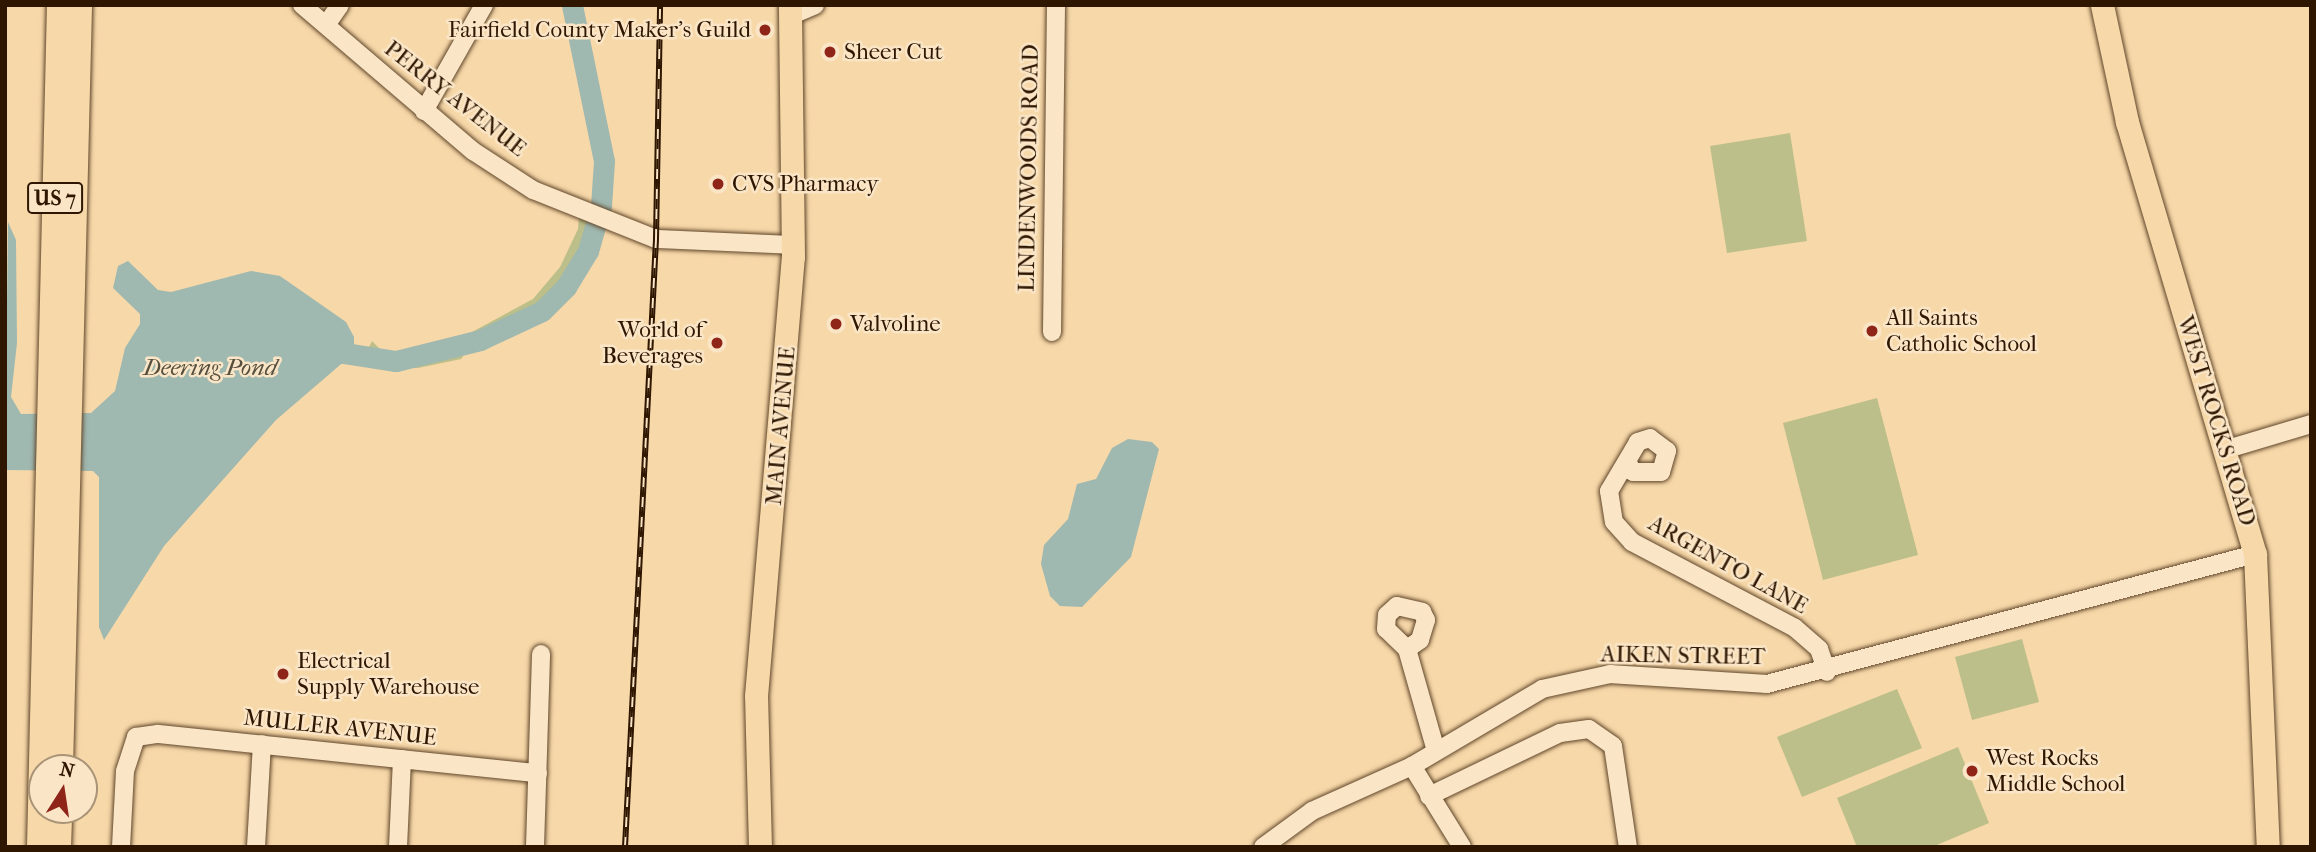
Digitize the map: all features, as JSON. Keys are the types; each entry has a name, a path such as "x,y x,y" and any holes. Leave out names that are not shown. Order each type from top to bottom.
{"highway":[{"path":"52,5 57,94"},
{"name":"US 7","path":"60,5 57,94 60,391"},
{"name":"US 7","path":"60,754 60,391 79,5"},
{"name":"US 7","path":"40,847 44,662 58,486"},
{"path":"30,847 44,662"},
{"path":"58,847 59,824"}],"main road":[{"name":"WEST ROCKS ROAD","path":"2102,5 2127,122 2255,554 2269,847"},
{"name":"MAIN AVENUE","path":"760,847 756,696 793,245 791,10"}],"street":[{"name":"PERRY AVENUE","path":"302,5 424,111 505,172 576,209 621,229 687,242 793,245"},
{"path":"326,25 340,5"},
{"path":"791,10 815,5"},
{"name":"LINDENWOODS ROAD","path":"1052,332 1056,5"},
{"path":"424,111 484,8"},
{"path":"2224,450 2311,424"},
{"name":"ARGENTO LANE","path":"1628,463 1608,492 1608,506 1632,541 1803,634 1819,649 1827,672"},
{"name":"AIKEN STREET","path":"1263,847 1312,811 1412,766 1542,689 1610,674 1767,684 1827,672 2255,554"},
{"path":"1407,649 1436,751"},
{"path":"535,847 541,654"},
{"path":"1429,796 1560,733 1589,729 1613,746 1628,847"},
{"name":"MULLER AVENUE","path":"121,847 125,771 136,737 262,744 538,773"},
{"path":"257,847 262,744"},
{"path":"398,847 402,759"},
{"path":"1412,766 1452,844"}],"green space":[{"path":"1790,133 1807,241 1727,253 1710,146"},
{"path":"580,206 591,210 589,232 569,273 540,308 471,345 461,359 418,368 379,364 367,351 372,341 384,353 418,357 455,349 472,332 533,299 560,267 578,229"},
{"path":"1877,398 1918,555 1823,580 1783,423"},
{"path":"2022,639 2039,702 1972,720 1955,657"},
{"path":"1897,689 1922,748 1802,797 1777,737"},
{"path":"1958,747 1989,823 1932,847 1857,847 1837,798"}],"water":[{"name":"Deering Pond","path":"8,222 16,240 17,343 11,397 21,414 91,413 115,391 125,348 140,324 140,314 113,288 118,266 128,261 158,290 171,292 251,271 280,276 346,322 354,337 354,353 276,420 164,546 104,640 99,627 99,477 93,471 5,470"},
{"path":"1128,439 1152,442 1159,449 1131,557 1082,607 1060,606 1050,596 1041,564 1044,545 1068,519 1077,484 1096,479 1112,448"}],"waterway":[{"path":"325,350 396,361 480,340 542,311 566,287 588,251 601,206 604,161 572,5"}],"railway":[{"path":"625,847 656,239 660,5"}],"place":[{"name":"Fairfield County Maker's Guild","path":"765,30"},
{"name":"Sheer Cut","path":"830,52"},
{"name":"CVS Pharmacy","path":"718,184"},
{"name":"Valvoline","path":"836,324"},
{"name":"All Saints Catholic School","path":"1872,331"},
{"name":"World of Beverages","path":"717,343"},
{"name":"Electrical Supply Warehouse","path":"283,674"},
{"name":"West Rocks Middle School","path":"1972,771"}]}
